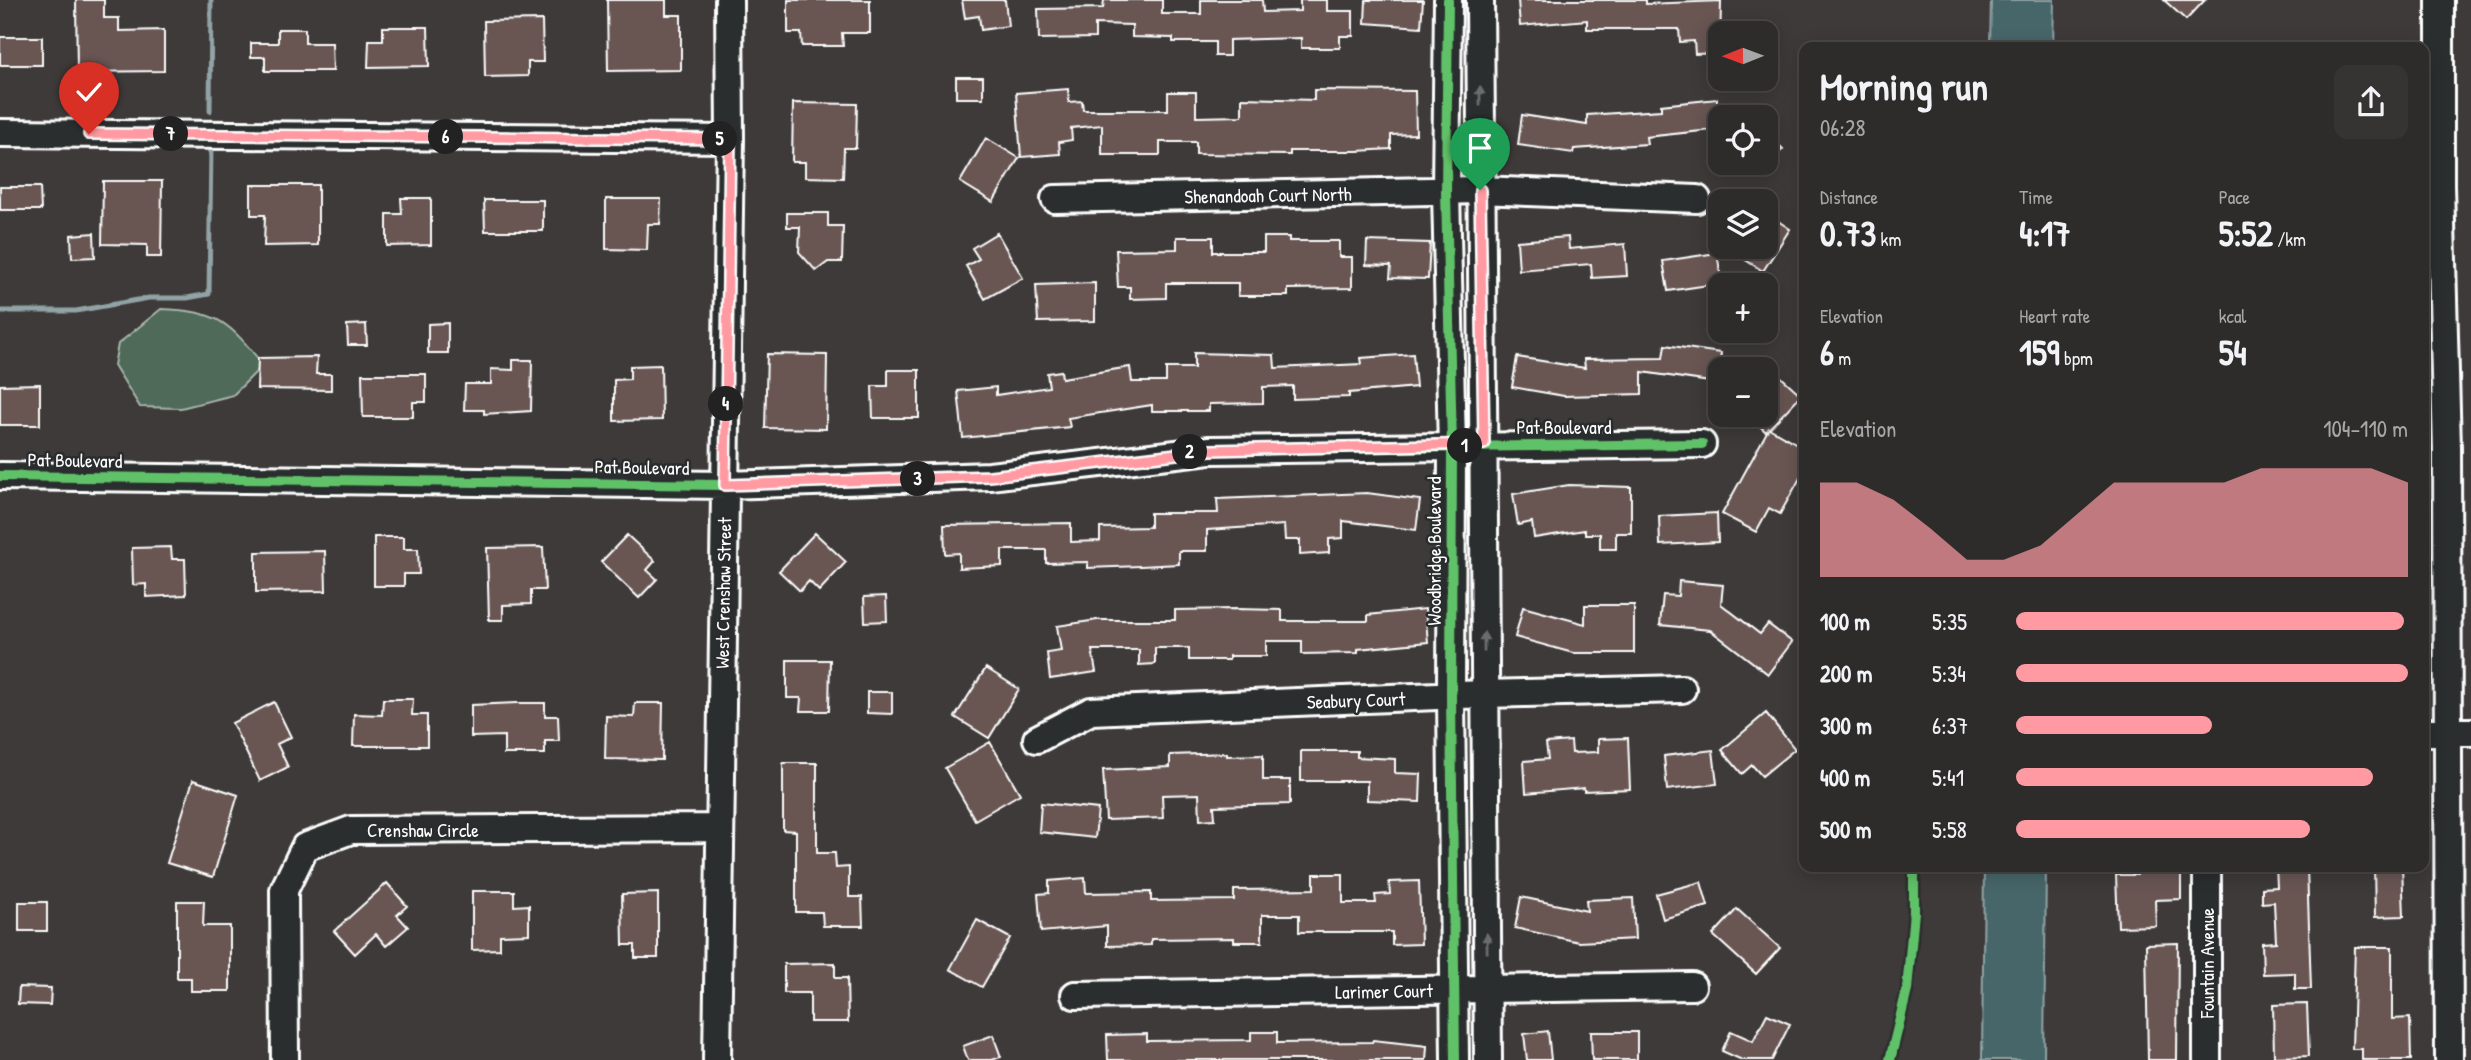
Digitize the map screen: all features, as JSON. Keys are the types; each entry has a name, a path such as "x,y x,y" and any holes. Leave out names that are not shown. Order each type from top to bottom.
{"street":[{"name":"West Crenshaw Street","path":"717,1060 730,139 729,0"},
{"name":"Woodbridge Boulevard","path":"1448,0 1446,192 1452,447 1451,696 1455,1060"},
{"path":"1480,0 1488,1060"},
{"path":"2440,0 2432,185 2435,448 2448,732 2449,1060"},
{"path":"0,133 730,139"},
{"name":"Shenandoah Court North","path":"1055,199 1480,190 1697,199"},
{"name":"Pat Boulevard","path":"0,477 725,485 990,476 1210,450 1452,447 1484,444 1702,444"},
{"name":"Seabury Court","path":"1037,739 1091,712 1484,694 1682,689"},
{"name":"Crenshaw Circle","path":"285,1060 285,890 305,847 351,830 719,828"},
{"name":"Fountain Avenue","path":"2207,872 2207,1060"},
{"name":"Larimer Court","path":"1075,995 1692,986"}],"green space":[{"path":"161,309 196,313 221,322 241,338 263,365 233,395 181,408 140,407 114,365 118,344"}],"water":[{"path":"1991,0 2054,0 2053,42 1990,42"},
{"path":"1984,872 2046,872 2044,1060 1982,1060"}],"building":[{"path":"76,0 104,0 104,18 119,18 119,31 164,30 164,71 77,72"},
{"path":"607,0 666,0 666,15 681,15 681,70 608,71"},
{"path":"788,0 870,0 870,33 842,33 843,46 802,46 801,33 788,33"},
{"path":"962,0 1005,0 1008,26 981,30 979,16 965,18"},
{"path":"1104,0 1162,0 1162,14 1201,14 1201,0 1262,0 1263,12 1300,11 1300,0 1327,0 1327,11 1353,11 1353,36 1340,36 1340,48 1301,48 1301,38 1229,40 1229,56 1215,56 1215,42 1173,42 1173,38 1132,37 1132,25 1095,24 1095,38 1039,39 1038,9 1103,8"},
{"path":"1366,0 1423,0 1421,27 1365,23"},
{"path":"1518,0 1646,0 1646,4 1721,1 1721,21 1708,21 1708,53 1695,54 1694,41 1680,42 1679,29 1587,29 1587,20 1520,26"},
{"path":"2164,0 2205,0 2186,20"},
{"path":"542,20 543,62 528,62 528,76 485,77 484,21"},
{"path":"383,27 428,27 429,66 368,67 369,40 383,40"},
{"path":"278,29 305,29 305,43 332,43 333,71 265,71 265,57 251,57 251,43 278,43"},
{"path":"0,37 42,37 42,65 0,65"},
{"path":"956,77 983,77 983,98 956,98"},
{"path":"1068,89 1069,102 1082,101 1083,110 1168,110 1168,92 1196,92 1196,117 1242,116 1242,98 1314,100 1314,90 1415,91 1416,134 1391,135 1391,149 1290,151 1290,155 1196,154 1196,142 1160,142 1160,155 1102,155 1102,125 1071,128 1072,140 1059,142 1060,154 1021,157 1016,93"},
{"path":"1717,99 1718,105 1708,105 1708,130 1646,137 1647,144 1574,149 1573,153 1518,145 1522,115 1587,125 1587,115 1661,110 1661,105"},
{"path":"793,103 857,104 856,148 844,148 843,178 805,177 805,162 792,162"},
{"path":"986,138 1019,158 993,202 960,182"},
{"path":"103,181 162,181 161,257 147,257 147,245 102,244"},
{"path":"251,185 318,185 318,245 264,246 265,215 251,215"},
{"path":"0,187 40,187 41,210 0,210"},
{"path":"401,198 431,198 431,245 387,246 387,214 402,214"},
{"path":"606,199 661,199 660,224 648,224 647,250 606,249"},
{"path":"484,200 543,200 543,231 485,231"},
{"path":"787,213 828,213 828,226 843,226 842,262 828,262 816,271 799,252 800,227 787,227"},
{"path":"1778,221 1790,229 1778,248"},
{"path":"94,233 95,257 72,258 71,235"},
{"path":"997,233 1023,278 985,299 966,266 979,259 972,248"},
{"path":"1177,237 1213,237 1213,252 1264,252 1264,237 1289,237 1289,241 1339,241 1339,257 1352,257 1352,288 1288,289 1288,296 1238,296 1238,283 1166,283 1166,298 1130,299 1130,287 1118,287 1116,250 1177,249"},
{"path":"1568,237 1569,249 1625,244 1627,276 1592,278 1591,264 1519,270 1517,241"},
{"path":"1367,241 1430,243 1428,279 1390,278 1391,266 1366,265"},
{"path":"1708,254 1708,259 1718,259 1720,273 1708,273 1708,285 1668,291 1663,261"},
{"path":"1744,259 1771,259 1763,271"},
{"path":"1095,283 1095,321 1038,322 1036,285"},
{"path":"448,323 448,353 428,353 428,324"},
{"path":"366,324 367,345 348,345 347,325"},
{"path":"1665,345 1721,353 1720,357 1708,357 1708,382 1642,372 1642,394 1564,396 1512,387 1517,357 1585,368 1584,359 1663,358"},
{"path":"1194,353 1274,355 1275,368 1362,364 1361,358 1413,354 1416,387 1349,393 1349,397 1293,399 1293,386 1263,387 1263,403 1209,404 1209,411 1152,411 1152,405 1068,418 1070,427 963,438 958,391 996,387 996,395 1049,387 1047,373 1061,371 1062,378 1130,367 1132,382 1166,382 1166,368 1194,368"},
{"path":"767,354 827,355 826,429 765,428"},
{"path":"317,357 316,374 331,374 331,390 257,389 258,358"},
{"path":"513,360 532,360 531,411 484,414 484,410 464,410 465,384 491,384 491,369 513,370"},
{"path":"661,365 662,420 614,421 614,380 630,379 630,366"},
{"path":"888,370 919,370 919,418 873,418 872,386 888,386"},
{"path":"362,374 426,374 426,402 413,402 413,417 363,417"},
{"path":"1779,375 1799,393 1799,397 1778,419"},
{"path":"40,384 40,425 0,425 0,385"},
{"path":"1769,428 1799,445 1799,480 1780,514 1769,508 1756,532 1722,514"},
{"path":"1569,485 1631,487 1631,533 1616,533 1616,549 1600,549 1600,534 1585,534 1585,530 1534,538 1532,522 1518,525 1513,494"},
{"path":"1367,493 1420,500 1416,530 1343,521 1343,538 1329,539 1329,553 1300,555 1300,540 1285,540 1284,525 1207,530 1207,551 1179,551 1179,564 1141,566 1088,568 1088,562 1046,563 1046,550 1002,550 1002,566 959,568 959,553 945,554 944,525 1071,523 1071,542 1100,541 1100,528 1150,527 1150,513 1218,513 1217,499"},
{"path":"1717,513 1718,542 1660,545 1659,516"},
{"path":"815,533 846,562 819,591 809,581 800,591 779,571"},
{"path":"627,535 655,561 647,570 657,579 639,598 601,562"},
{"path":"374,537 404,537 404,549 418,549 419,574 404,574 404,586 374,586"},
{"path":"171,547 172,559 185,559 186,595 146,597 146,584 133,585 132,548"},
{"path":"543,547 545,590 531,590 531,604 503,605 503,620 489,620 487,548"},
{"path":"325,551 326,591 256,592 256,552"},
{"path":"1679,581 1723,585 1721,604 1760,634 1768,624 1792,642 1768,674 1710,630 1660,625 1663,595 1678,596"},
{"path":"886,596 887,621 865,622 864,597"},
{"path":"1585,605 1634,605 1634,653 1573,653 1515,637 1523,607 1585,624"},
{"path":"1425,609 1428,642 1358,649 1358,653 1302,654 1302,641 1266,641 1266,656 1229,656 1229,660 1189,660 1189,648 1155,648 1155,664 1139,665 1139,650 1092,650 1096,672 1050,679 1047,653 1061,651 1057,626 1097,620 1175,620 1175,610 1282,610 1282,621 1368,621 1368,615"},
{"path":"787,660 830,660 829,711 800,711 801,698 787,698"},
{"path":"986,668 1019,689 989,738 955,717"},
{"path":"867,692 892,692 892,714 867,713"},
{"path":"383,699 413,699 412,715 427,715 427,746 353,746 354,714 382,715"},
{"path":"274,702 291,737 277,744 288,767 260,781 232,723"},
{"path":"545,703 545,716 558,716 559,741 545,741 545,754 504,754 504,736 471,737 471,705"},
{"path":"635,703 663,703 662,760 605,759 606,716 634,717"},
{"path":"1766,713 1795,749 1762,776 1752,765 1742,774 1722,750"},
{"path":"1628,738 1630,789 1584,791 1584,788 1526,793 1524,761 1548,759 1546,743 1571,741 1572,753 1598,752 1598,739"},
{"path":"990,742 1020,794 975,820 945,768"},
{"path":"1713,750 1717,784 1667,790 1664,756"},
{"path":"1301,751 1357,751 1357,757 1395,759 1395,773 1421,774 1420,802 1367,800 1367,781 1301,781"},
{"path":"1227,753 1227,756 1263,755 1263,780 1290,780 1290,804 1214,806 1215,819 1200,820 1199,794 1162,795 1163,818 1106,820 1103,770 1170,767 1170,755"},
{"path":"783,763 817,763 817,853 835,853 836,868 849,867 849,897 862,897 863,926 823,926 822,912 796,912 796,831 783,830"},
{"path":"193,780 238,795 213,877 167,863"},
{"path":"1041,803 1098,809 1095,838 1039,832"},
{"path":"2137,872 2181,873 2181,899 2155,900 2156,926 2118,927 2116,875 2137,875"},
{"path":"2276,872 2307,872 2311,989 2295,989 2295,973 2263,974 2262,943 2276,942 2274,902 2262,903 2262,888 2277,887"},
{"path":"2374,872 2402,872 2404,916 2375,917"},
{"path":"1314,874 1343,874 1343,903 1376,903 1375,895 1390,894 1389,882 1419,881 1421,944 1392,945 1392,932 1299,932 1299,915 1262,915 1262,942 1234,942 1234,938 1151,939 1151,945 1107,946 1107,926 1041,932 1038,894 1049,893 1049,881 1085,878 1086,893 1151,892 1151,901 1234,900 1234,890 1314,889"},
{"path":"1701,882 1708,906 1663,919 1656,894"},
{"path":"387,883 407,906 397,915 408,927 386,946 376,934 355,954 334,931"},
{"path":"472,891 514,891 514,906 529,905 529,934 500,935 500,949 472,950"},
{"path":"658,893 658,958 635,958 635,945 623,945 622,894"},
{"path":"1521,897 1587,911 1586,900 1633,898 1635,939 1579,942 1515,928"},
{"path":"177,901 204,901 203,926 230,926 230,991 191,991 191,978 177,978"},
{"path":"19,902 47,902 47,931 19,931"},
{"path":"1737,909 1780,948 1756,974 1713,935"},
{"path":"977,920 1010,938 982,987 950,969"},
{"path":"2178,943 2177,1060 2148,1060 2146,944"},
{"path":"2355,947 2392,947 2392,1019 2410,1018 2411,1060 2362,1060 2362,1049 2352,1049"},
{"path":"835,963 835,978 847,978 848,1022 810,1022 810,993 784,993 784,964"},
{"path":"19,987 51,988 50,1005 18,1004"},
{"path":"2307,1004 2309,1056 2274,1057 2273,1005"},
{"path":"1767,1014 1790,1024 1772,1060 1742,1060 1722,1051 1731,1031 1753,1041"},
{"path":"1548,1031 1551,1060 1527,1060 1524,1034"},
{"path":"1251,1032 1277,1032 1277,1043 1373,1040 1427,1046 1426,1060 1108,1060 1107,1035 1147,1034 1147,1041 1251,1040"},
{"path":"1591,1032 1637,1032 1637,1060 1592,1060"},
{"path":"993,1035 1001,1057 992,1060 968,1060 963,1046"}],"waterway":[{"path":"210,111 211,0"},
{"path":"0,311 76,311 149,298 187,298 209,294 211,147"}],"cycle path":[{"path":"1448,0 1446,192 1452,447 1451,696 1455,1060"},
{"path":"0,476 725,485 990,476 1210,450 1702,444"},
{"path":"1890,1060 1907,990 1914,912 1914,872"}],"route":[{"path":"89,134 730,139 725,485 990,476 1210,450 1452,447 1484,444 1480,190"}]}
